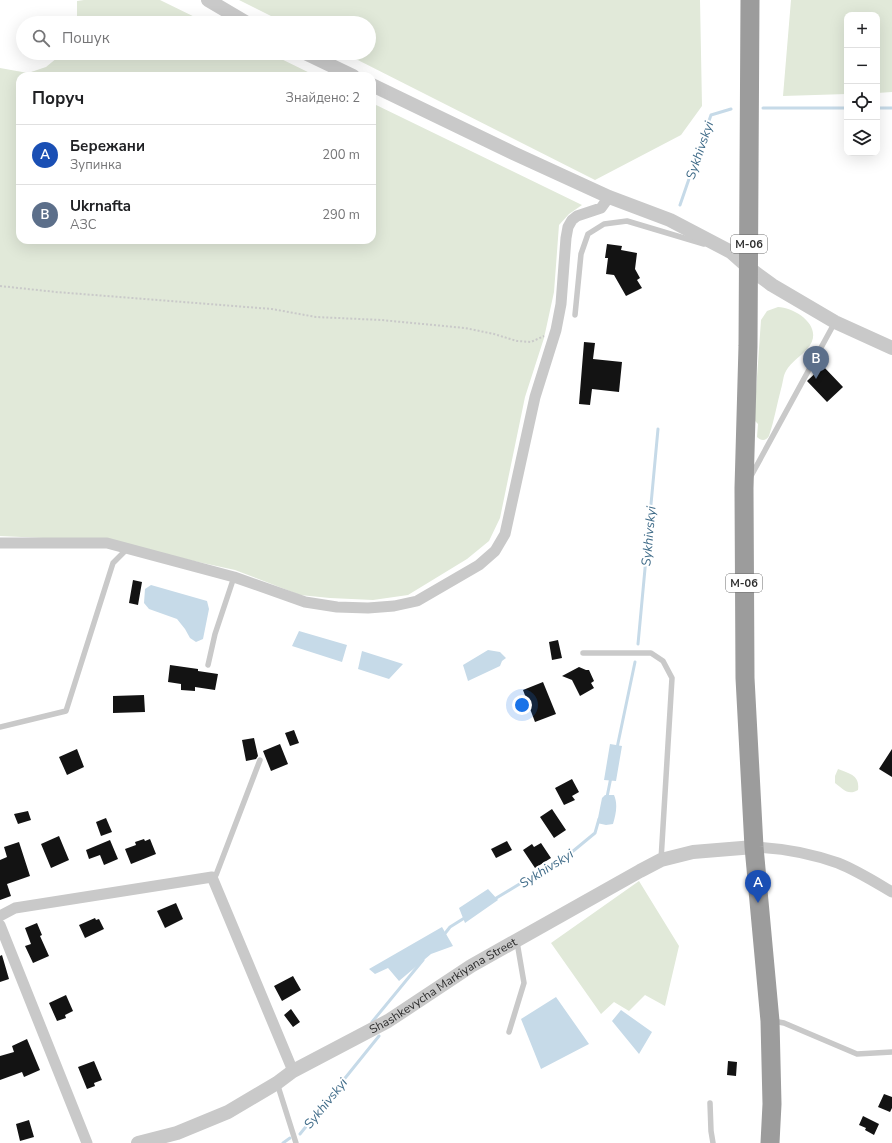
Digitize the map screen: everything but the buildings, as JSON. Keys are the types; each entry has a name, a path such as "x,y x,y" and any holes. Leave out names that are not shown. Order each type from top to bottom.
{"highway":[{"name":"М-06","path":"750,0 749,268 744,488 745,678 754,847 770,1021 772,1104 770,1143"}],"street":[{"path":"208,0 235,16"},
{"path":"320,60 345,72"},
{"path":"376,87 513,153 609,197 670,220 731,252 772,285 835,322 892,348"},
{"path":"0,543 107,543 234,577 305,602 337,607 368,608 394,606 417,601 479,565 495,551 505,534 535,397 556,330 561,304 568,227 572,220 577,216 601,208 609,197"},
{"path":"754,847 777,848 808,854 839,864 892,892"},
{"name":"Shashkevycha Markiyana Street","path":"138,1143 177,1133 228,1112 277,1083 293,1071 388,1021 471,966 640,870 661,860 693,852 754,847"},
{"path":"0,916 15,908 212,877 293,1071"},
{"path":"0,925 87,1143"}],"lane":[{"path":"575,315 582,254 588,234 604,224 627,221 731,252"},
{"path":"744,488 771,442 835,322"},
{"path":"0,727 66,711 113,563 127,549"},
{"path":"208,665 215,634 234,577"},
{"path":"583,652 651,653 663,661 672,678 661,860"},
{"path":"212,877 216,875 260,760"},
{"path":"508,1032 524,984 517,941"},
{"path":"770,1021 784,1023 857,1054 892,1052"},
{"path":"277,1083 296,1143"},
{"path":"710,1103 713,1143"}],"path":[{"path":"0,286 133,299 264,308 316,317 381,320 442,326 494,334 517,341 531,342 556,330"}],"green space":[{"path":"160,0 193,16 77,16 77,1"},
{"path":"239,0 700,0 702,106 681,135 595,180 358,60 376,60 376,16 271,16"},
{"path":"791,0 892,0 892,92 880,93 880,12 844,12 844,94 783,96"},
{"path":"54,60 283,60 308,72 31,72 46,67"},
{"path":"0,68 22,72 16,72 16,244 376,244 376,105 582,205 569,214 559,225 554,292 544,338 525,397 500,518 489,541 467,559 408,595 373,600 300,595 235,570 108,541 0,536"},
{"path":"778,307 785,308 801,315 807,320 813,334 812,341 807,349 785,373 769,436 765,440 762,440 757,437 758,424 754,420 761,320 767,311"},
{"path":"838,769 856,778 858,790 848,792 835,783 835,776"},
{"path":"639,881 679,946 665,1006 645,995 629,1011 614,1002 601,1014 551,943"}],"water":[{"path":"151,585 207,601 209,609 203,639 196,642 190,638 177,619 149,609 144,603 145,589"},
{"path":"299,631 347,645 342,662 292,646"},
{"path":"488,650 500,652 506,658 502,661 500,666 468,681 463,665"},
{"path":"362,651 403,664 389,679 358,669"},
{"path":"610,744 622,746 616,781 604,780"},
{"path":"605,795 614,795 615,798 616,809 613,824 606,825 597,823 602,798"},
{"path":"488,889 498,900 465,923 459,908"},
{"path":"442,927 453,946 431,954 399,981 388,968 375,974 369,969"},
{"path":"556,997 589,1044 541,1069 521,1019"},
{"path":"621,1010 652,1032 639,1054 612,1021"}],"waterway":[{"name":"Sykhivskyi","path":"763,108 844,108"},
{"name":"Sykhivskyi","path":"880,108 892,108"},
{"name":"Sykhivskyi","path":"680,205 711,115 731,109"},
{"name":"Sykhivskyi","path":"638,644 658,429"},
{"name":"Sykhivskyi","path":"617,748 635,662"},
{"name":"Sykhivskyi","path":"607,797 611,777"},
{"name":"Sykhivskyi","path":"493,900 572,852 595,833 599,819"},
{"name":"Sykhivskyi","path":"443,936 450,927 466,917"},
{"name":"Sykhivskyi","path":"372,1022 423,960"},
{"name":"Sykhivskyi","path":"300,1134 379,1036"},
{"name":"Sykhivskyi","path":"283,1143 290,1138"}],"place":[{"name":"Ukrnafta","path":"816,379"},
{"name":"Бережани","path":"758,903"}]}
